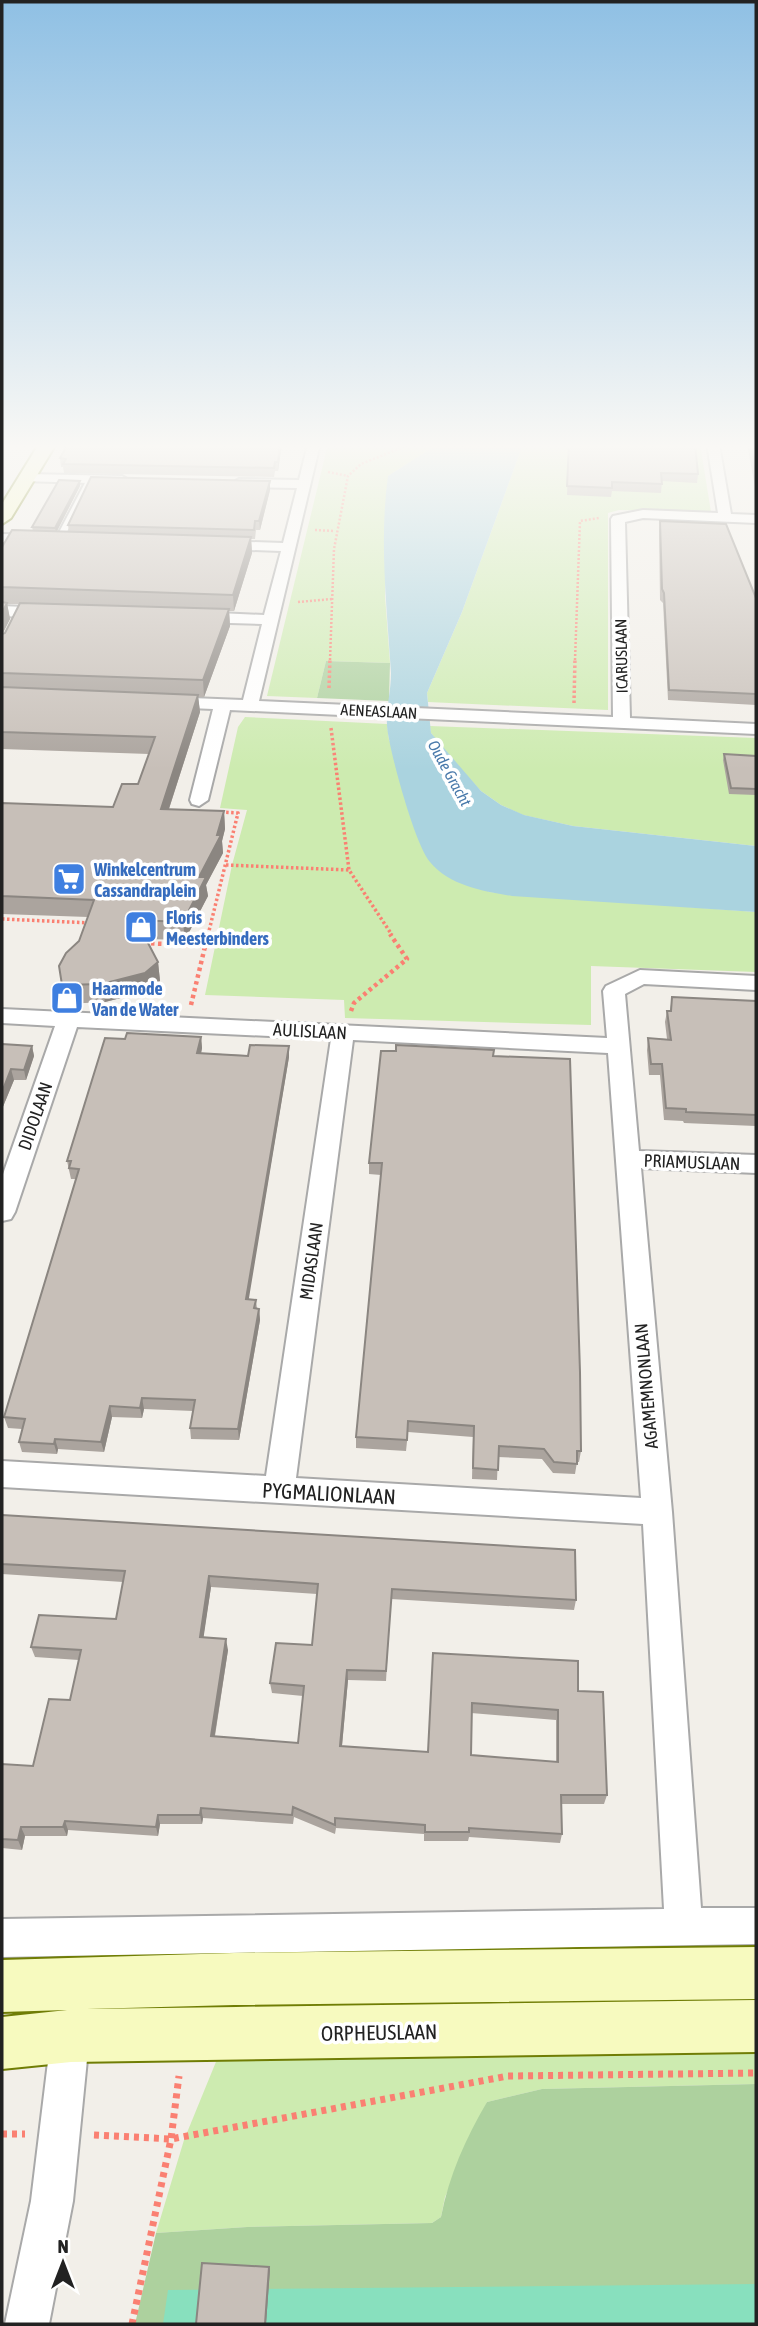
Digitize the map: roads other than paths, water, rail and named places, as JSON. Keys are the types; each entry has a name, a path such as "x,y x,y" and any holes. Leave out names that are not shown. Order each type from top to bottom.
{"main road":[{"path":"2,1986 756,1973"},
{"name":"ORPHEUSLAAN","path":"2,2043 71,2036 756,2026"}],"street":[{"path":"250,705 288,553"},
{"name":"ICARUSLAAN","path":"619,553 622,723"},
{"path":"2,611 17,618 70,613"},
{"path":"176,617 269,620"},
{"name":"AENEASLAAN","path":"154,702 756,729"},
{"path":"199,800 223,704"},
{"name":"AGAMEMNONLAAN","path":"684,1927 657,1512 614,991 640,977 756,983"},
{"name":"AULISLAAN","path":"2,1016 618,1046"},
{"name":"DIDOLAAN","path":"2,1212 68,1020"},
{"name":"MIDASLAAN","path":"279,1490 343,1032"},
{"name":"PRIAMUSLAAN","path":"627,1159 756,1164"},
{"name":"PYGMALIONLAAN","path":"2,1474 657,1512"},
{"path":"2,1938 756,1926"},
{"path":"27,2324 52,2201 71,2036 69,1983"}],"water":[{"name":"Oude Gracht","path":"385,553 484,553 462,612 427,693 431,733 481,791 501,805 524,815 573,826 756,846 756,912 512,896 457,882 438,870 430,862 417,837 392,755 387,726 391,673"}],"place":[{"name":"Winkelcentrum Cassandraplein","path":"69,879"},
{"name":"Floris Meesterbinders","path":"141,927"},
{"name":"Haarmode Van de Water","path":"67,998"}]}
